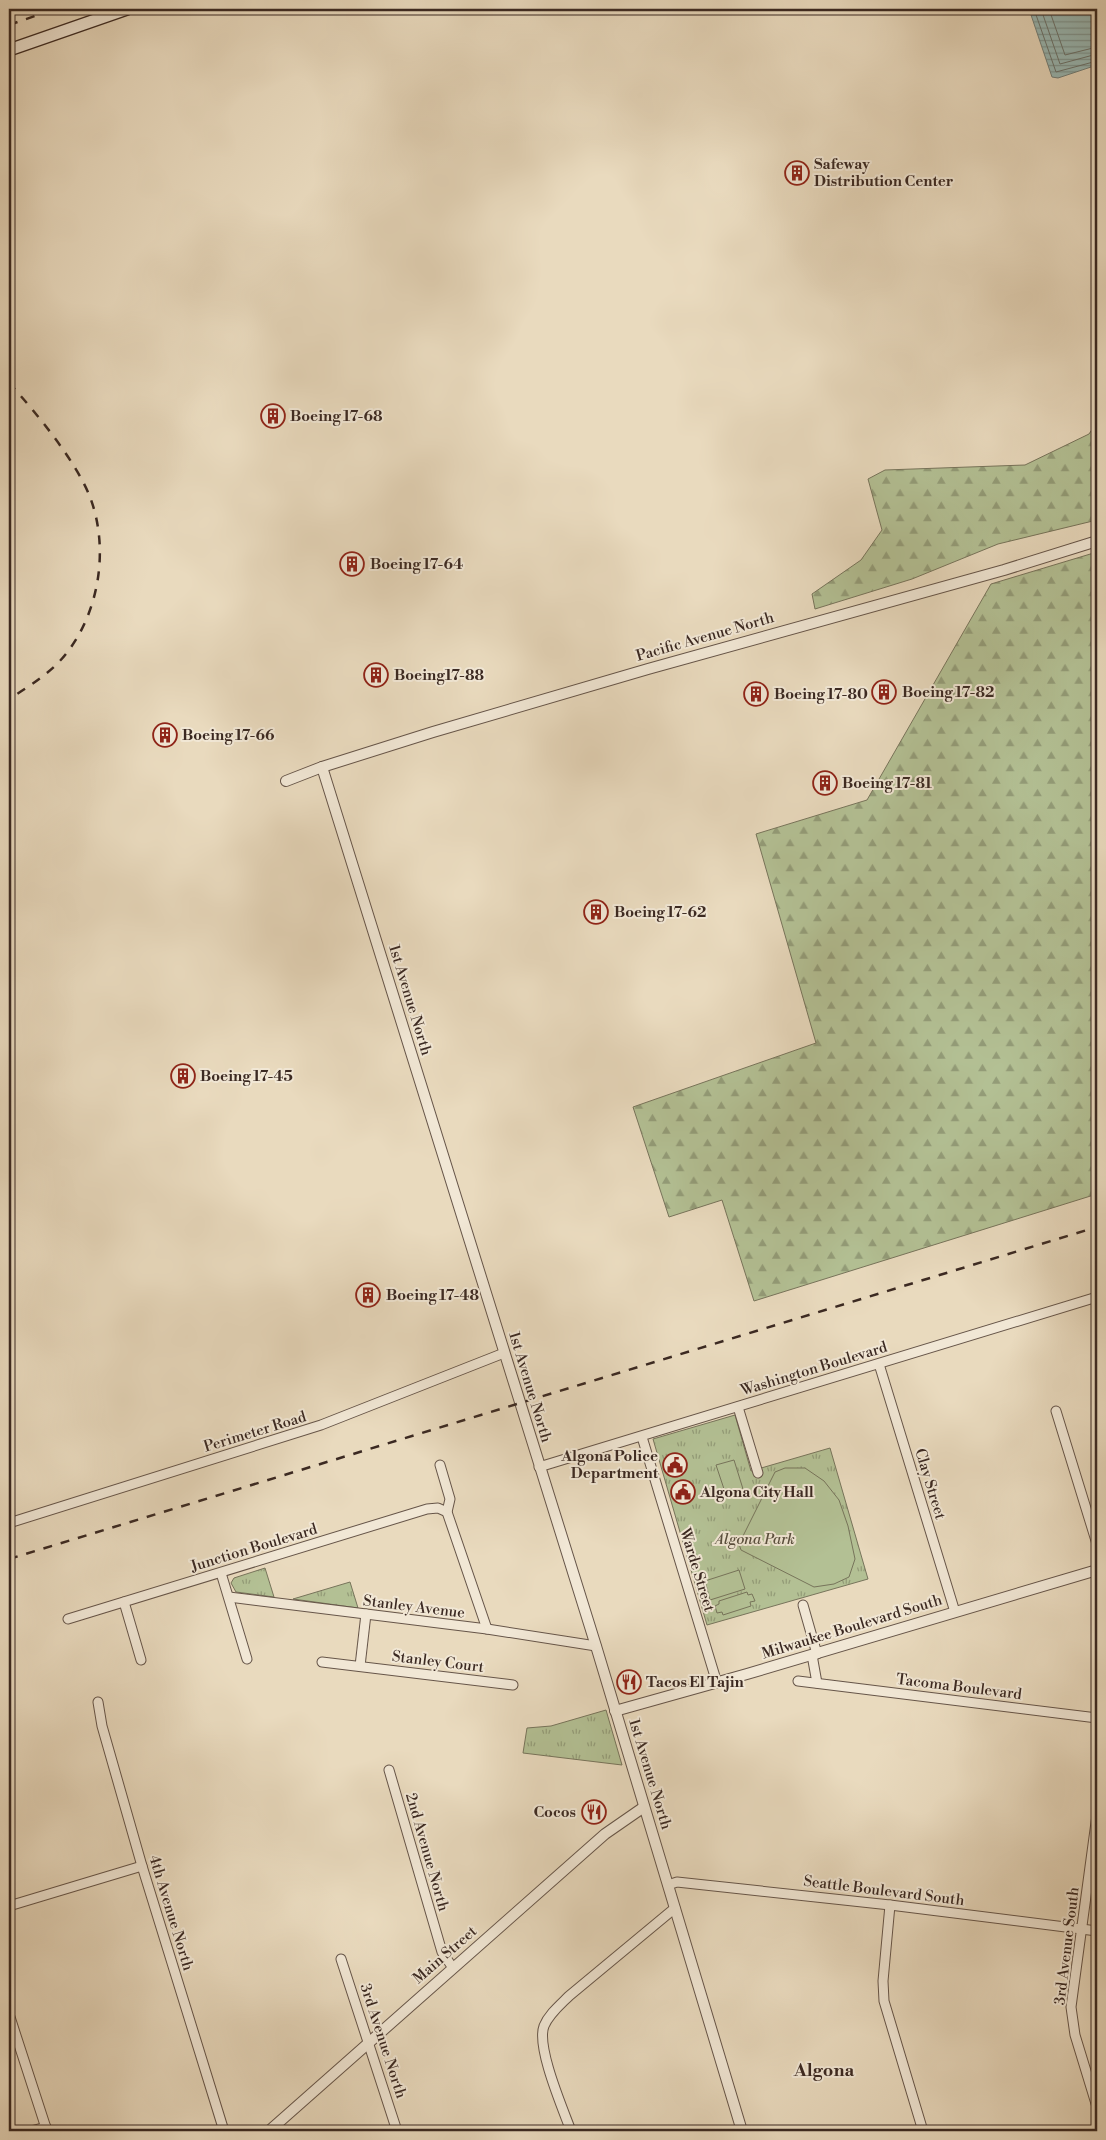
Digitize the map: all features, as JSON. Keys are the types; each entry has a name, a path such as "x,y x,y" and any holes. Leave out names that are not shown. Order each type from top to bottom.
{"main road":[{"path":"9,50 127,9"}],"street":[{"name":"Pacific Avenue North","path":"286,781 322,767 433,732 648,668 1004,570 1097,541"},
{"name":"1st Avenue North","path":"322,767 596,1646 742,2131"},
{"name":"Washington Boulevard","path":"539,1467 1097,1297"},
{"name":"Perimeter Road","path":"9,1523 321,1426 504,1353"},
{"name":"Clay Street","path":"879,1364 955,1612"},
{"path":"738,1407 758,1473"},
{"path":"1056,1410 1097,1544"},
{"name":"Warde Street","path":"642,1437 717,1683"},
{"path":"440,1465 450,1500 448,1512 486,1629"},
{"name":"Junction Boulevard","path":"68,1619 428,1509 438,1508 448,1512"},
{"name":"Milwaukee Boulevard South","path":"615,1711 717,1683 1097,1570"},
{"path":"221,1573 247,1659"},
{"name":"Stanley Avenue","path":"229,1597 486,1629 596,1646"},
{"path":"124,1602 141,1660"},
{"path":"803,1605 815,1654 818,1683"},
{"path":"360,1666 366,1614"},
{"name":"Stanley Court","path":"322,1662 513,1685"},
{"name":"Tacoma Boulevard","path":"798,1681 1097,1718"},
{"name":"4th Avenue North","path":"98,1702 102,1726 142,1866 224,2131"},
{"name":"2nd Avenue North","path":"389,1770 442,1952 453,1968"},
{"name":"Main Street","path":"269,2131 606,1834 644,1807"},
{"name":"3rd Avenue South","path":"1097,1815 1072,2007 1075,2035 1097,2107"},
{"path":"9,1906 142,1866"},
{"name":"Seattle Boulevard South","path":"668,1885 677,1882 890,1905 1097,1932"},
{"path":"890,1905 883,1981 884,2001 923,2131"},
{"path":"571,2131 548,2064 543,2043 544,2027 553,2013 569,1996 675,1908"},
{"name":"3rd Avenue North","path":"341,1959 397,2131"},
{"path":"9,2014 47,2129 32,2131"}],"green space":[{"path":"1097,422 1097,520 998,544 912,579 815,609 812,594 861,560 882,530 868,479 885,470 1025,465 1089,434"},
{"path":"1097,552 1097,1194 754,1301 722,1200 669,1217 633,1107 816,1043 756,834 867,800 991,584"},
{"name":"Algona Park","path":"735,1415 751,1471 830,1448 868,1579 707,1625 653,1439"},
{"path":"734,1460 743,1489 726,1495 716,1465"},
{"path":"785,1468 805,1468 824,1481 839,1500 848,1526 855,1559 849,1577 834,1584 814,1587 741,1550 739,1544 775,1472"},
{"path":"265,1568 274,1597 236,1592 231,1583 234,1578"},
{"path":"739,1570 745,1589 710,1600 705,1581"},
{"path":"350,1582 358,1608 293,1599"},
{"path":"747,1592 748,1595 752,1594 755,1601 750,1602 751,1606 723,1615 722,1612 717,1613 715,1606 719,1604 719,1601"},
{"path":"606,1710 622,1765 523,1753 527,1728 551,1726"}],"water":[{"path":"1029,9 1097,9 1097,65 1058,78 1052,77"}],"railway":[{"path":"9,11 16,9"},
{"path":"9,25 55,9"},
{"path":"9,383 54,437 84,483 96,518 99,541 99,564 96,586 91,609 82,630 70,649 50,671 9,699"},
{"path":"9,1559 1097,1227"}],"place":[{"name":"Safeway Distribution Center","path":"797,173"},
{"name":"Boeing 17-68","path":"273,416"},
{"name":"Boeing 17-64","path":"352,564"},
{"name":"Boeing17-88","path":"376,675"},
{"name":"Boeing 17-82","path":"884,692"},
{"name":"Boeing 17-80","path":"756,694"},
{"name":"Boeing 17-66","path":"165,735"},
{"name":"Boeing 17-81","path":"825,783"},
{"name":"Boeing 17-62","path":"596,912"},
{"name":"Boeing 17-45","path":"183,1076"},
{"name":"Boeing 17-48","path":"368,1295"},
{"name":"Algona Police Department","path":"675,1465"},
{"name":"Algona City Hall","path":"683,1492"},
{"name":"Tacos El Tajin","path":"629,1682"},
{"name":"Cocos","path":"594,1812"}],"district":[{"name":"Algona","path":"824,2070"}]}
